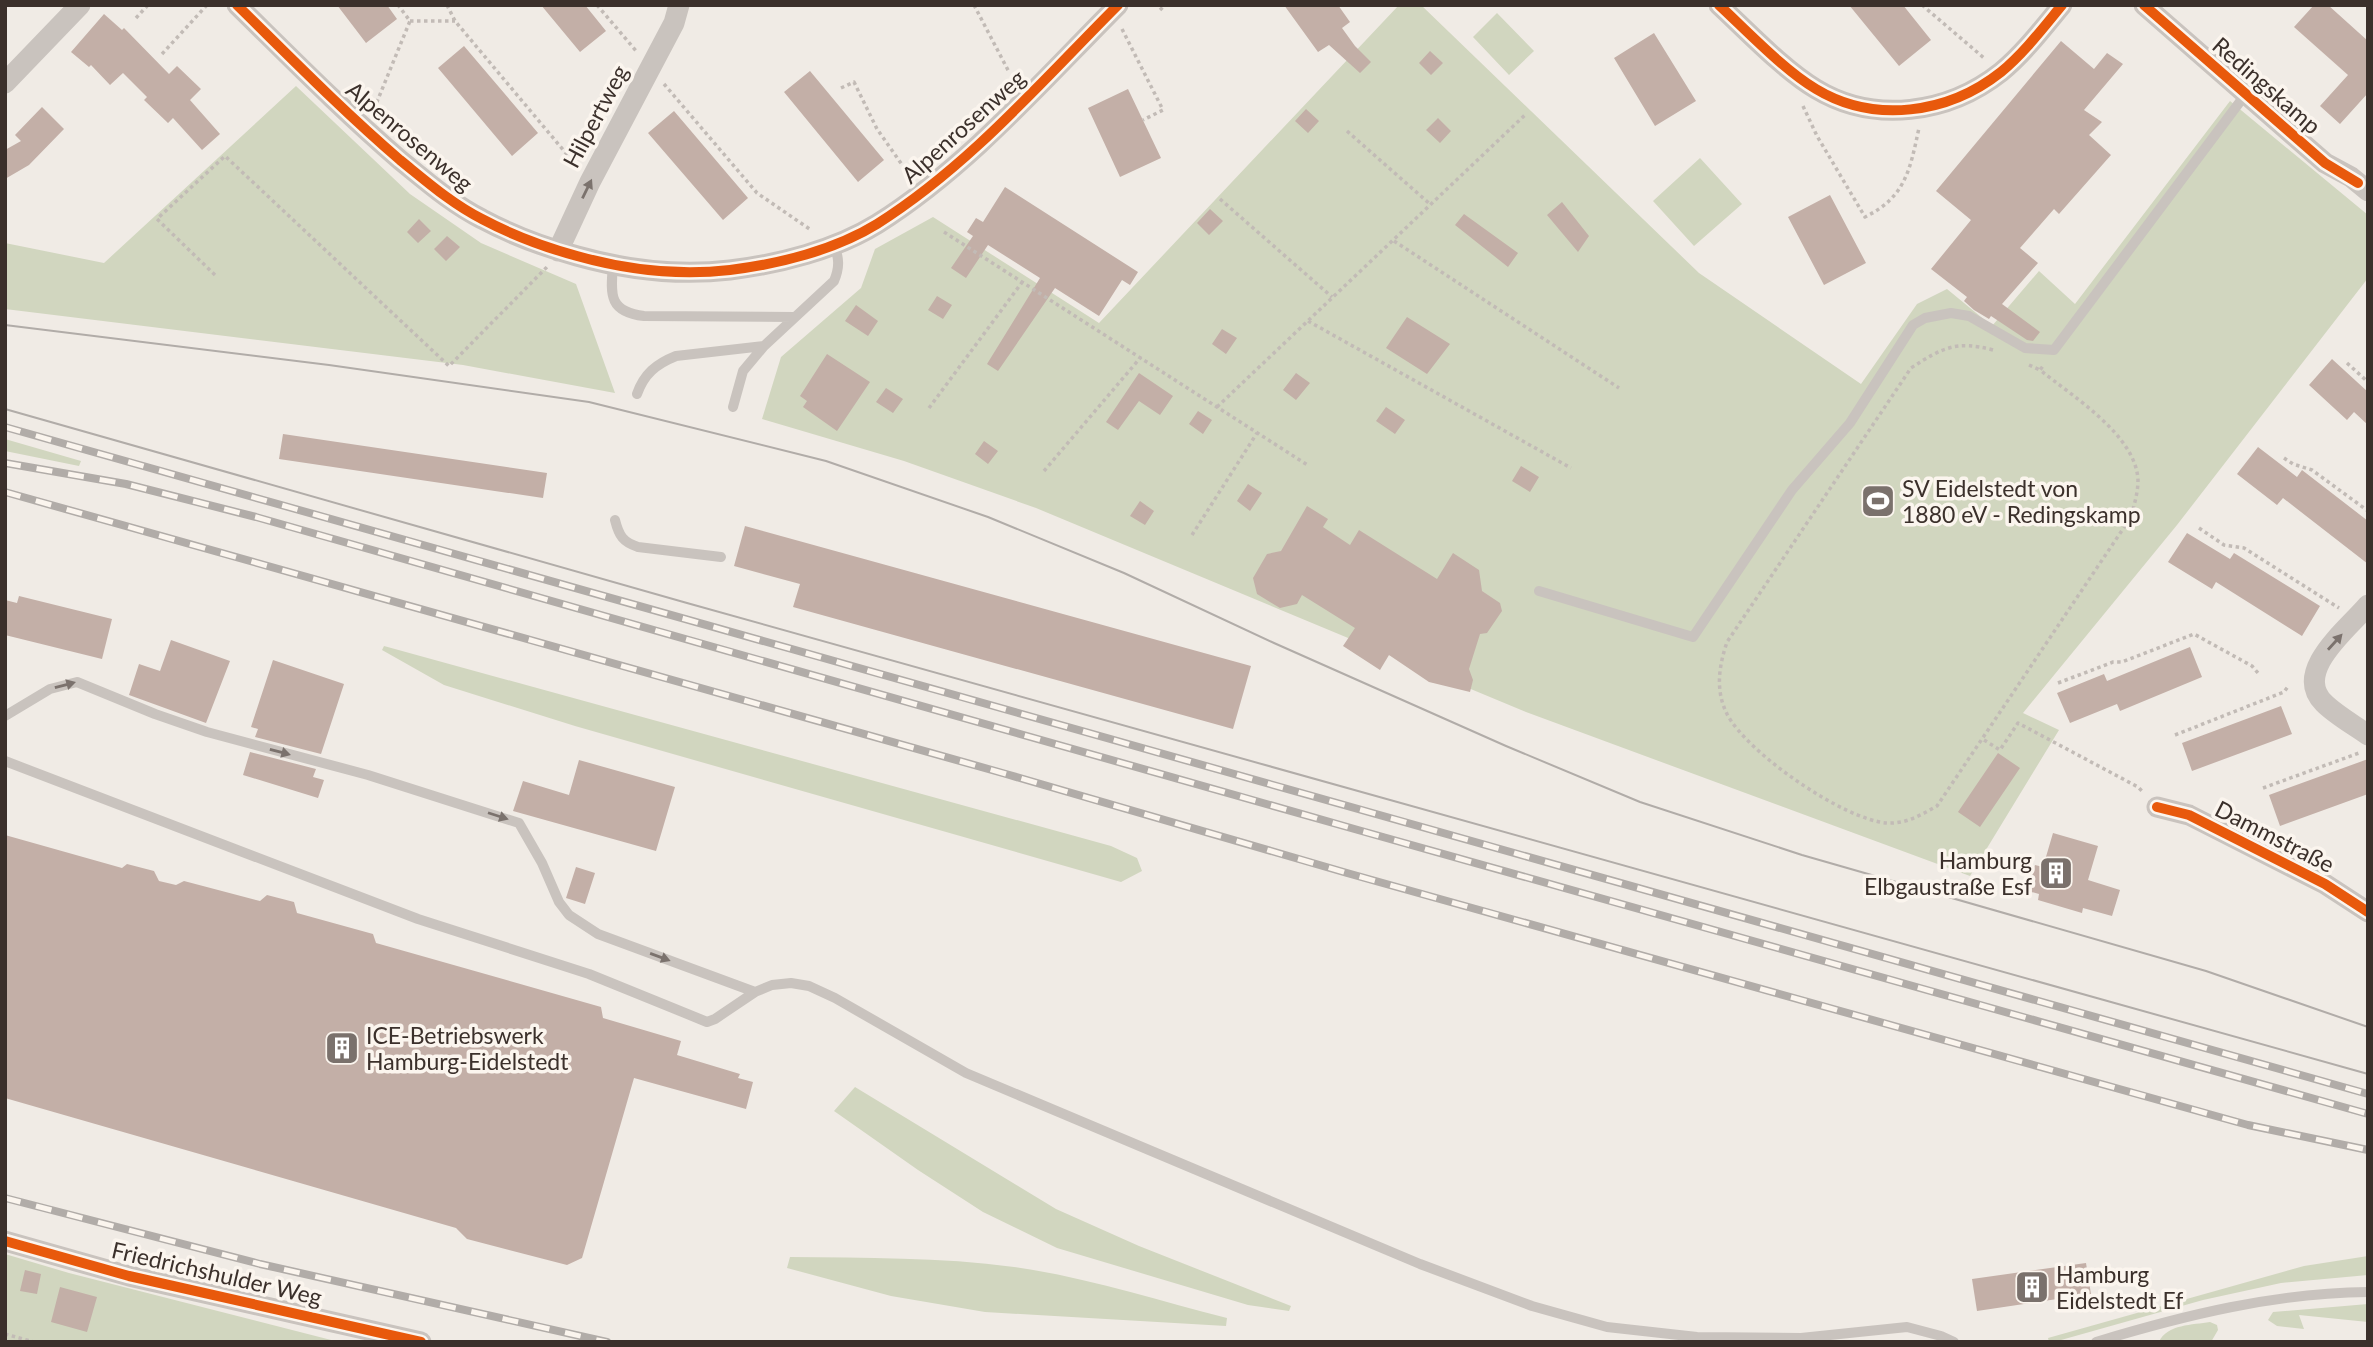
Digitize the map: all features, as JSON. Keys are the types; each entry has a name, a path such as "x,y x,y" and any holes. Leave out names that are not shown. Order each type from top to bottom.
{"street":[{"path":"5,83 80,5"},
{"name":"Alpenrosenweg","path":"237,5 365,130 433,187 468,211 553,258 701,273 748,267 792,257 827,240 874,226 967,157 1120,16"},
{"name":"Hilpertweg","path":"553,258 674,23 679,5"},
{"path":"1719,5 1813,88 1853,105 1895,111 1939,105 1984,83 2016,58 2062,5"},
{"name":"Redingskamp","path":"2144,5 2325,163 2351,177 2368,191"},
{"path":"2368,605 2319,660 2315,668 2314,684 2323,702 2368,736"},
{"name":"Dammstraße","path":"2157,807 2189,815 2325,884 2368,912"},
{"name":"Friedrichshulder Weg","path":"5,1241 129,1276 421,1342"}],"lane":[{"path":"1539,591 1693,637 1792,490 1850,423 1913,325 1925,318 1951,313 1969,316 2025,348 2054,350 2245,95"},
{"path":"733,407 743,371 764,346 834,281 839,269 838,257 827,240"},
{"path":"613,266 611,292 620,309 629,314 794,317"},
{"path":"637,394 641,381 662,361 676,356 764,346"},
{"path":"615,520 619,535 627,543 638,547 720,557"},
{"path":"5,716 50,689 77,682 207,732 368,775 519,823 542,863 559,902 569,915 598,934 755,992"},
{"path":"5,761 418,919 589,974 707,1021 715,1020 755,992 772,985 791,983 809,986 835,998 966,1073 1408,1259 1532,1307 1607,1327 1696,1338 1801,1338 1907,1327 1954,1342"},
{"path":"2096,1342 2136,1329 2239,1305 2288,1296 2368,1292"}],"path":[{"path":"136,18 148,5"},
{"path":"162,54 207,5"},
{"path":"398,5 410,20"},
{"path":"447,5 456,21 590,182"},
{"path":"597,5 643,58"},
{"path":"974,5 1009,72"},
{"path":"1160,10 1165,5"},
{"path":"1922,5 1992,65"},
{"path":"1120,16 1163,110 1143,120"},
{"path":"365,130 410,20"},
{"path":"410,20 456,21"},
{"path":"659,78 757,192 827,240"},
{"path":"841,88 854,82 877,129 916,184"},
{"path":"1800,101 1817,136 1865,217 1890,201 1901,188 1909,171 1920,122"},
{"path":"1216,407 1525,115"},
{"path":"1347,131 1431,205"},
{"path":"215,275 157,219 225,156 449,366 553,258"},
{"path":"1220,199 1332,298"},
{"path":"944,232 1309,467"},
{"path":"1394,241 1619,388"},
{"path":"929,408 1023,281"},
{"path":"1308,321 1571,468"},
{"path":"2003,354 1963,345 1940,349 1911,368 1727,642 1720,664 1720,691 1727,715 1750,742 1795,781 1863,818 1889,823 1914,819 1937,806 2131,517 2138,479 2132,457 2117,433 2040,370 2027,365"},
{"path":"2040,370 2054,350"},
{"path":"1044,471 1141,357"},
{"path":"2347,363 2368,382"},
{"path":"1192,535 1257,433"},
{"path":"2284,457 2294,464 2312,470 2368,512"},
{"path":"2199,528 2224,545 2244,548 2347,612"},
{"path":"2058,683 2194,634 2252,666 2258,673"},
{"path":"2175,735 2284,692 2289,685"},
{"path":"1983,740 2000,750 2018,723 2138,787 2157,807"},
{"path":"2263,788 2367,751"},
{"path":"5,1334 34,1342"}],"green space":[{"path":"1399,5 1421,5 1699,273 1861,384 1917,304 1947,289 1992,326 2039,271 2075,304 2230,101 2368,215 2368,278 2177,525 2023,713 2059,730 1970,876 1526,712 1036,508 904,461 762,419 781,357 861,288 875,249 933,217 1099,323"},
{"path":"1497,13 1534,51 1509,75 1473,37"},
{"path":"296,86 410,194 481,243 576,284 615,393 463,365 5,309 5,243 104,263"},
{"path":"1700,158 1742,204 1694,246 1653,201"},
{"path":"5,439 81,461 79,466 5,451"},
{"path":"384,646 1111,846 1137,858 1142,871 1121,882 575,726 444,685 382,650"},
{"path":"855,1087 1056,1209 1139,1246 1291,1306 1289,1311 1248,1305 1057,1248 983,1212 834,1111"},
{"path":"5,1254 69,1273 339,1342 5,1342"},
{"path":"2368,1256 2368,1275 2281,1283 2203,1300 2049,1342 2048,1338 2304,1266"},
{"path":"790,1257 930,1260 1041,1271 1227,1318 1226,1326 985,1312 891,1296 787,1268"},
{"path":"2368,1304 2368,1322 2299,1315 2304,1329 2277,1326 2268,1320 2273,1312"},
{"path":"2210,1322 2217,1325 2218,1330 2211,1342 2159,1342 2174,1329"}],"building":[{"path":"337,5 387,5 397,19 366,43"},
{"path":"541,5 585,5 606,31 580,52"},
{"path":"1284,5 1338,5 1350,22 1342,28 1371,62 1360,73 1329,45 1318,52"},
{"path":"1849,5 1903,5 1931,40 1899,66"},
{"path":"2314,5 2328,5 2368,41 2368,93 2340,124 2320,106 2348,75 2294,27"},
{"path":"104,14 122,30 124,28 169,74 177,66 201,89 190,100 220,134 202,150 173,118 168,123 144,100 147,97 123,73 110,85 91,65 89,67 71,52"},
{"path":"1654,33 1696,101 1655,126 1614,58"},
{"path":"2061,41 2094,69 2107,53 2123,64 2084,110 2102,122 2089,135 2111,155 2059,214 2054,209 2020,248 2038,263 2002,304 2040,332 2033,341 2027,340 1991,316 1989,319 1974,310 1964,301 1967,297 1931,269 1971,220 1936,191"},
{"path":"464,46 538,133 512,156 438,68"},
{"path":"1430,51 1443,63 1431,75 1419,63"},
{"path":"810,71 884,160 858,182 784,92"},
{"path":"1128,89 1161,158 1120,177 1088,108"},
{"path":"42,107 64,129 29,165 5,179 5,150 21,141 15,135"},
{"path":"1306,109 1319,121 1308,133 1295,121"},
{"path":"674,111 748,198 723,220 648,133"},
{"path":"1438,118 1451,131 1440,143 1426,130"},
{"path":"1005,187 1138,272 1130,285 1122,280 1099,316 1055,288 998,371 987,364 1040,278 988,245 966,278 951,268 973,236 967,232 976,218 983,222"},
{"path":"1830,195 1866,263 1824,285 1788,217"},
{"path":"1562,202 1589,236 1578,252 1547,215"},
{"path":"1210,209 1223,221 1209,235 1197,223"},
{"path":"1464,214 1518,253 1508,267 1455,225"},
{"path":"419,219 431,231 418,243 407,232"},
{"path":"447,236 460,247 446,261 434,249"},
{"path":"937,296 952,305 943,319 928,310"},
{"path":"856,305 878,321 868,336 845,321"},
{"path":"1407,317 1450,344 1427,374 1386,348"},
{"path":"1222,329 1237,338 1226,354 1212,344"},
{"path":"827,354 870,382 837,431 803,407 807,401 800,396"},
{"path":"2332,359 2368,392 2368,425 2354,412 2347,420 2309,385"},
{"path":"1139,373 1173,396 1160,415 1139,401 1118,430 1106,422"},
{"path":"1296,373 1310,383 1296,400 1283,390"},
{"path":"886,388 903,399 893,413 876,402"},
{"path":"1386,407 1405,420 1395,434 1376,421"},
{"path":"1198,411 1212,420 1203,434 1189,424"},
{"path":"283,434 547,473 543,498 279,459"},
{"path":"984,441 998,451 988,464 975,454"},
{"path":"2258,447 2297,477 2302,470 2368,521 2368,564 2283,498 2277,505 2237,474"},
{"path":"1521,466 1539,477 1530,492 1512,481"},
{"path":"1248,484 1262,493 1250,511 1237,501"},
{"path":"1140,501 1154,511 1145,525 1130,516"},
{"path":"1307,506 1328,519 1323,527 1350,545 1359,530 1437,579 1453,553 1479,570 1482,591 1500,603 1502,611 1487,633 1480,634 1469,669 1473,680 1470,692 1429,682 1389,655 1380,670 1343,646 1355,628 1302,595 1297,604 1280,608 1257,594 1253,578 1267,554 1281,551"},
{"path":"745,526 1251,666 1233,729 793,607 800,584 734,566"},
{"path":"2187,533 2230,559 2234,553 2320,606 2302,636 2216,582 2212,589 2168,562"},
{"path":"19,596 112,619 102,659 5,635 5,600 17,603"},
{"path":"171,640 230,661 206,723 129,695 139,664 160,671"},
{"path":"2190,647 2202,677 2120,711 2117,704 2070,723 2057,693 2104,674 2107,681"},
{"path":"273,660 344,684 321,754 255,737 258,729 251,727"},
{"path":"2281,706 2292,734 2192,771 2182,743"},
{"path":"250,752 316,769 313,777 324,780 318,798 243,775"},
{"path":"1998,753 2020,768 1980,827 1958,812"},
{"path":"2368,759 2368,794 2280,826 2269,795"},
{"path":"579,760 675,787 656,851 513,811 523,781 569,795"},
{"name":"Hamburg Elbgaustraße Esf","path":"2053,833 2098,846 2088,880 2120,890 2112,916 2083,908 2082,913 2038,900 2039,894 2028,891 2035,865 2043,867"},
{"name":"ICE-Betriebswerk Hamburg-Eidelstedt","path":"5,835 122,868 127,864 154,871 159,881 176,885 184,881 260,901 267,895 294,902 297,913 373,934 376,943 601,1007 603,1018 681,1041 677,1055 740,1074 738,1078 753,1082 746,1109 634,1078 582,1258 567,1265 467,1239 456,1228 5,1098"},
{"path":"576,867 595,873 585,904 566,898"},
{"name":"Hamburg Eidelstedt Ef","path":"2086,1263 2091,1294 1977,1311 1972,1279"},
{"path":"25,1270 41,1274 37,1294 20,1291"},
{"path":"60,1287 97,1297 87,1332 51,1322"}],"tram line":[{"path":"5,325 329,365 589,402 826,461 988,517 1124,573 1506,746 1640,802 1802,855 2206,971 2368,1027"},
{"path":"5,409 2368,1074"}],"railway":[{"path":"5,427 2368,1094"},
{"path":"5,463 126,484 256,517 2368,1114"},
{"path":"5,492 1006,774 1347,873 2248,1125 2368,1150"},
{"path":"5,1198 260,1264 607,1342"}],"cycle path":[{"path":"237,5 317,84 400,160 471,213 540,245 577,256 615,265 672,272 711,272 787,260 843,241 877,224 911,201 974,149 1118,5"},
{"path":"1719,5 1779,61 1816,89 1838,100 1886,110 1934,105 1980,86 2018,57 2062,5"},
{"path":"2144,5 2325,163 2358,183"},
{"path":"2157,807 2189,815 2325,884 2368,912"},
{"path":"5,1241 129,1276 421,1342"}],"place":[{"name":"SV Eidelstedt von 1880 eV - Redingskamp","path":"1878,501"},
{"name":"Hamburg Elbgaustraße Esf","path":"2056,873"},
{"name":"ICE-Betriebswerk Hamburg-Eidelstedt","path":"342,1048"},
{"name":"Hamburg Eidelstedt Ef","path":"2032,1287"}]}
